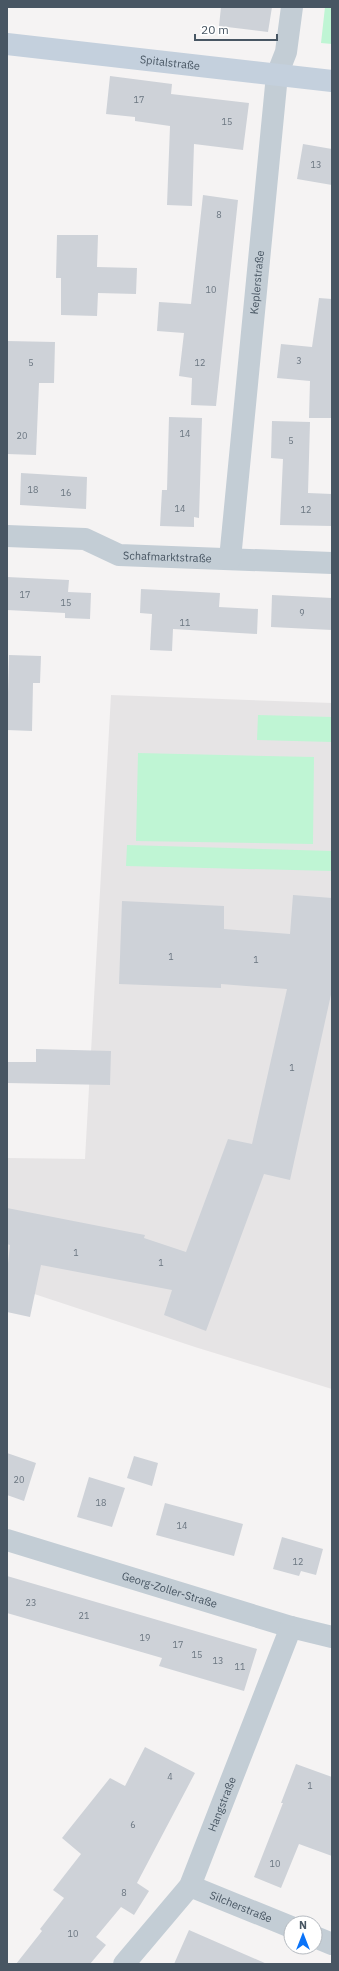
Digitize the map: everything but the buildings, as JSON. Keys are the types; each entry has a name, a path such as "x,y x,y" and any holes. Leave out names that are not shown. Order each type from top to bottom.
{"street":[{"name":"Keplerstraße","path":"230,559 277,75 286,52 292,7"},
{"name":"Spitalstraße","path":"7,44 332,81"},
{"name":"Schafmarktstraße","path":"7,536 85,539 119,555 332,563"},
{"name":"Georg-Zoller-Straße","path":"7,1540 291,1628 332,1637"},
{"name":"Hangstraße","path":"124,1964 190,1886 291,1628"},
{"name":"Silcherstraße","path":"190,1886 283,1924"}],"shaded area":[{"path":"111,695 332,703 332,1389 195,1347 7,1285 7,1158 85,1159"}],"green space":[{"path":"325,7 332,7 332,44 321,43"},
{"path":"258,715 332,717 332,742 257,740"},
{"path":"138,753 314,757 313,844 136,841"},
{"path":"127,845 332,851 332,871 126,866"}]}
